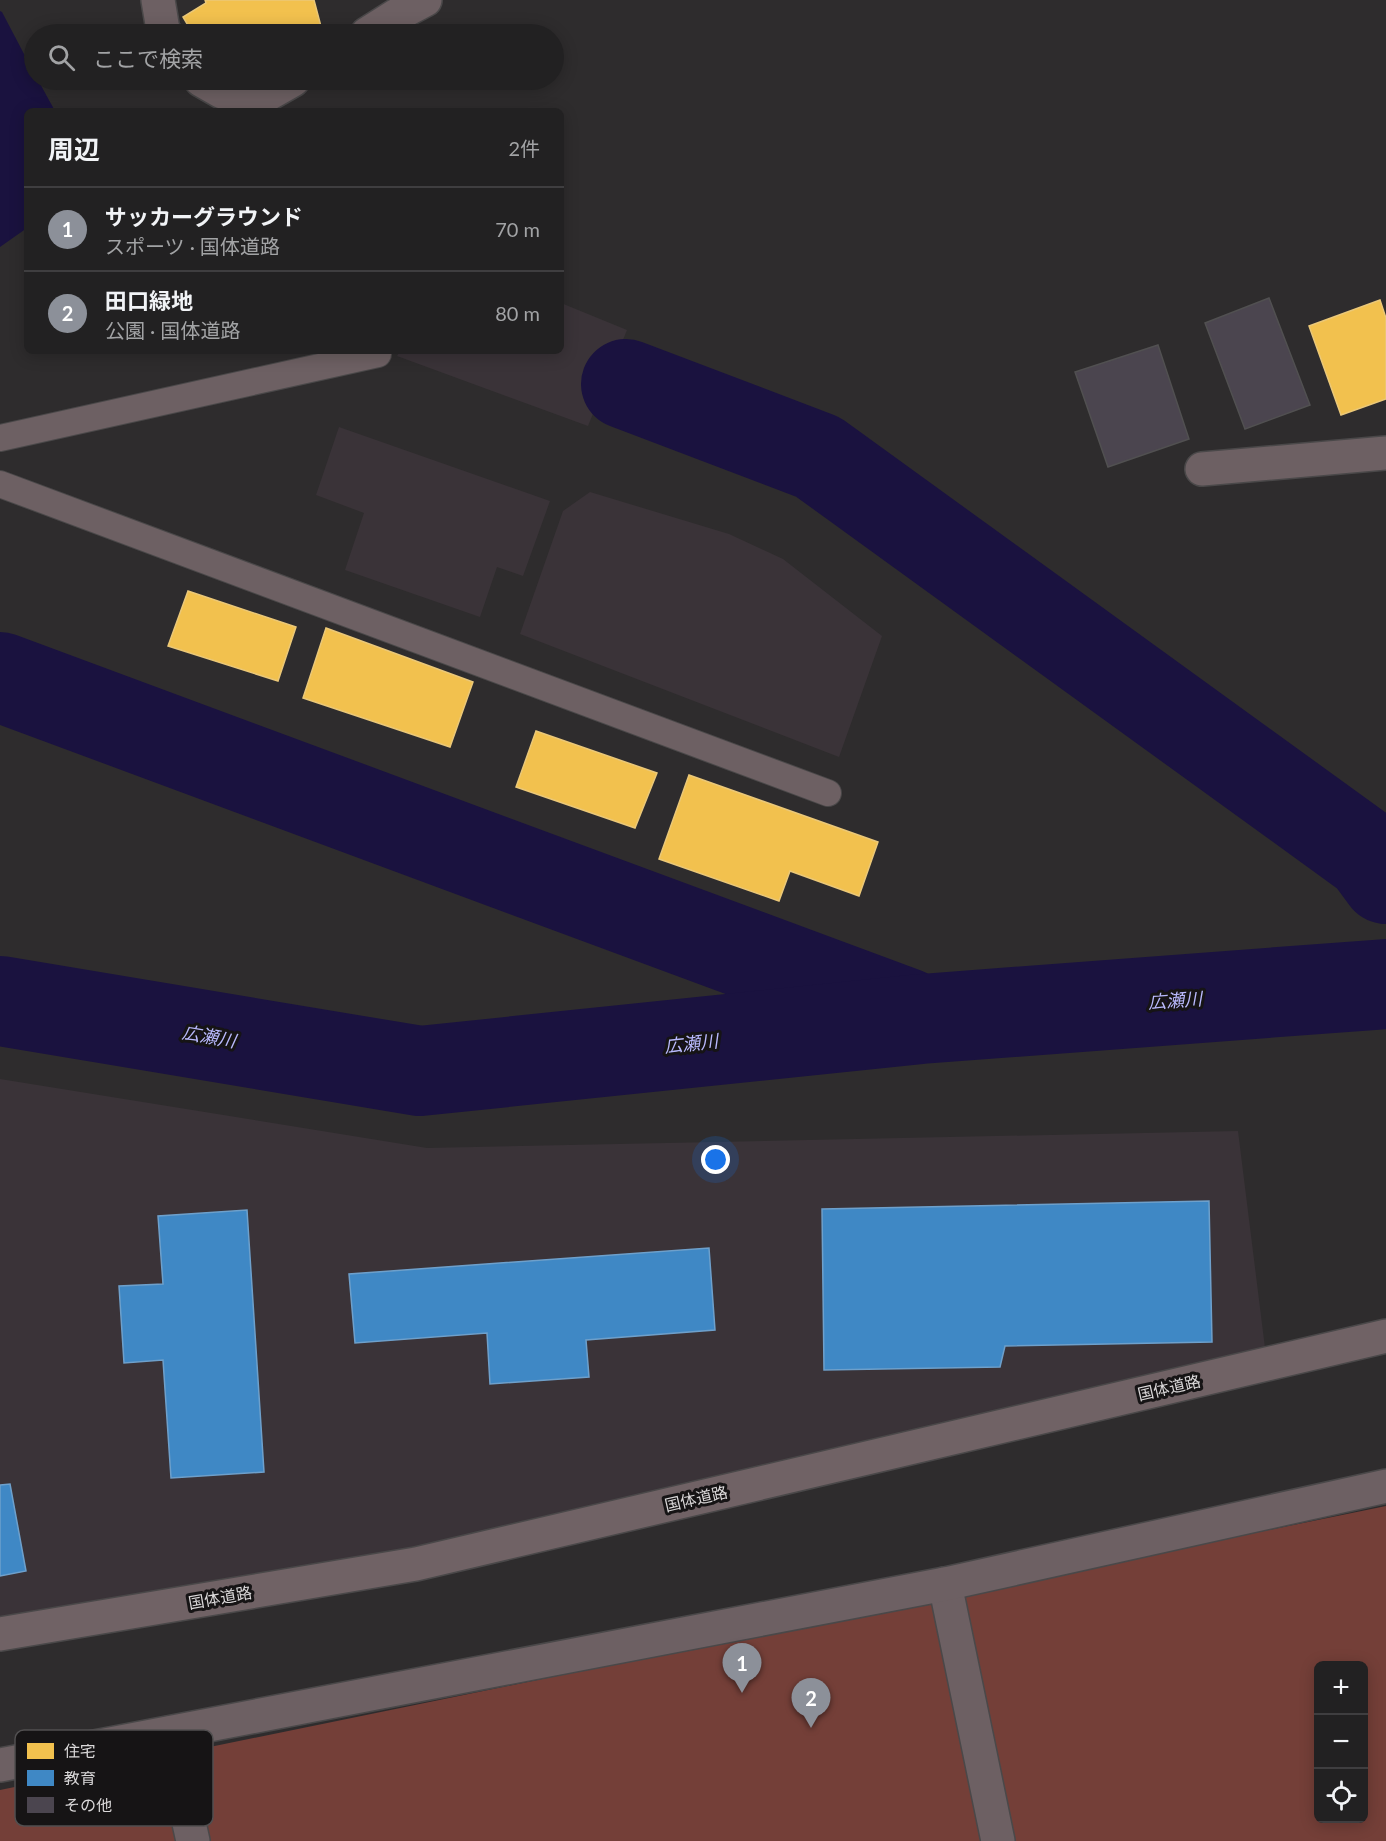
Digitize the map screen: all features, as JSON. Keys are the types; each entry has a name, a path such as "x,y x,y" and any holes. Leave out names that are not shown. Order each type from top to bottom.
{"street":[{"path":"158,0 162,24"},
{"path":"383,24 425,0"},
{"path":"218,90 265,96 276,90"},
{"path":"1202,469 1386,453"},
{"name":"国体道路","path":"0,1634 416,1564 1386,1336"},
{"path":"179,1730 945,1584 1386,1486"},
{"path":"945,1584 998,1841"},
{"path":"0,1765 15,1762"},
{"path":"190,1826 193,1841"}],"lane":[{"path":"0,438 378,354"},
{"path":"0,484 828,793"}],"shaded area":[{"path":"0,11 24,54 24,90 43,90 53,108 24,108 24,230 0,247"},
{"path":"564,304 627,330 588,426 397,356 398,354 564,354"},
{"path":"339,427 550,501 523,576 497,567 480,617 345,570 364,513 316,495"},
{"path":"590,492 729,534 783,559 882,636 839,757 520,634 563,511"},
{"path":"0,1079 427,1148 1238,1131 1267,1364 416,1564 0,1634"},
{"path":"1386,1506 1386,1841 0,1841 0,1790 15,1787 15,1826 213,1826 213,1746"}],"building: 住宅":[{"path":"205,0 314,0 320,24 187,24 183,17 206,3"},
{"path":"1380,300 1386,318 1386,399 1341,415 1309,326"},
{"path":"188,591 296,627 278,681 168,646"},
{"path":"326,628 473,682 450,747 303,698"},
{"path":"536,731 657,773 635,828 516,787"},
{"path":"689,775 878,842 859,896 790,871 779,901 659,859"}],"building: 教育":[{"path":"1209,1201 1212,1342 1005,1346 1000,1367 824,1370 822,1209"},
{"path":"247,1210 264,1472 171,1478 163,1360 124,1363 119,1286 163,1284 158,1216"},
{"path":"709,1248 715,1330 586,1340 589,1377 490,1384 487,1333 355,1343 349,1274"},
{"path":"10,1484 26,1571 0,1576 0,1485"}],"building: その他":[{"path":"1269,298 1310,405 1245,429 1205,323"},
{"path":"1158,345 1189,439 1108,467 1075,372"}],"waterway":[{"path":"626,384 818,457 1369,856 1386,879"},
{"path":"0,677 906,1013"},
{"name":"広瀬川","path":"0,1001 420,1071 921,1019 1386,984"}],"place":[{"name":"サッカーグラウンド","path":"742,1693"},
{"name":"田口緑地","path":"811,1728"}]}
